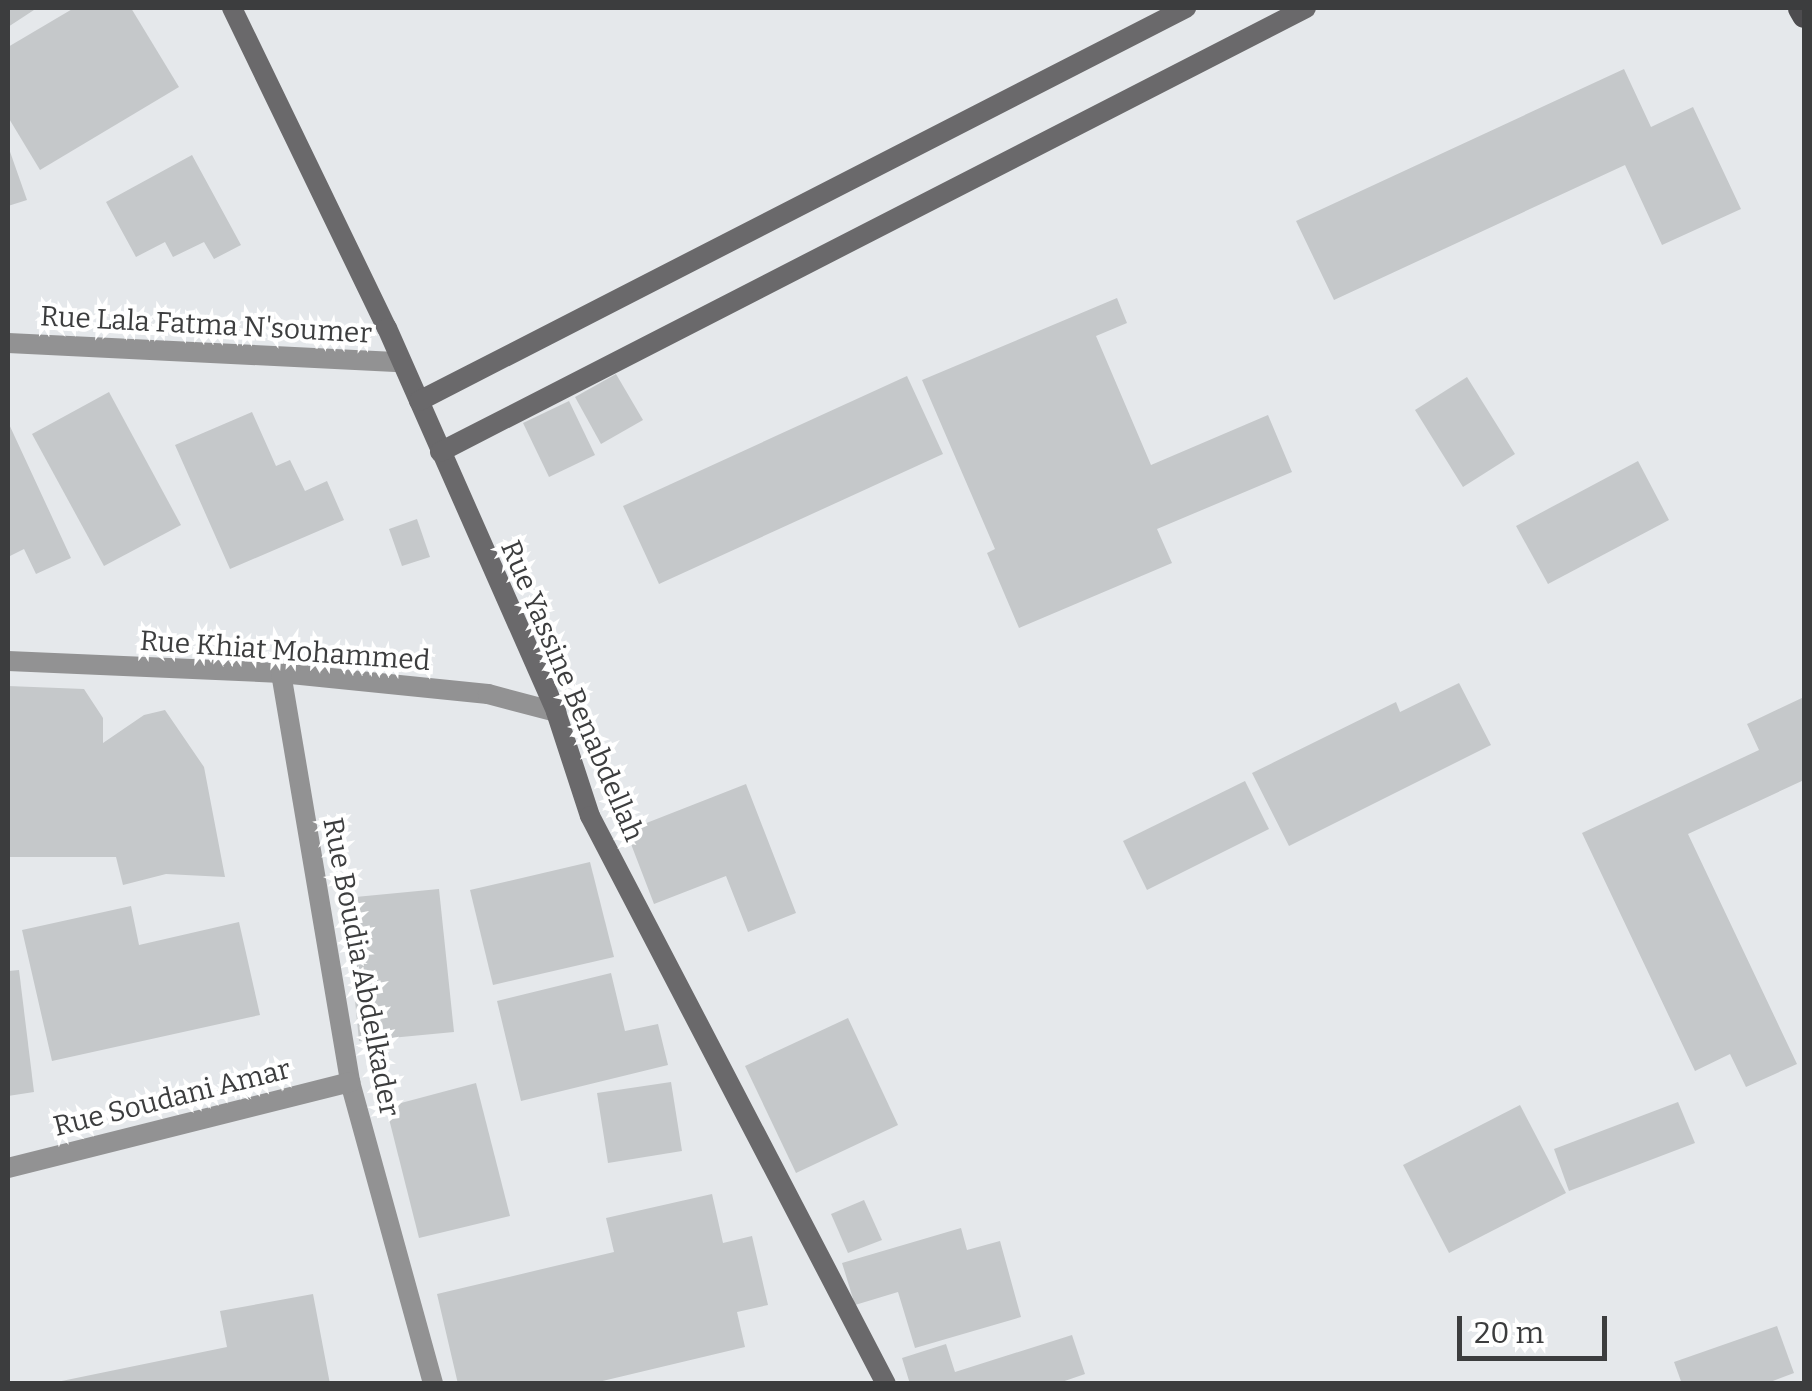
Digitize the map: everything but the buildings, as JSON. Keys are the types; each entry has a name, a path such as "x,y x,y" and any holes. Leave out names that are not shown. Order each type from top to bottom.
{"main road":[{"path":"1800,8 1804,15"}],"street":[{"name":"Rue Yassine Benabdellah","path":"232,8 419,401 556,712 590,816 886,1384"},
{"path":"419,401 1186,8"},
{"path":"440,452 1306,8"},
{"name":"Rue Lala Fatma N'soumer","path":"8,343 401,362"},
{"name":"Rue Khiat Mohammed","path":"8,661 280,673 488,694 556,712"},
{"name":"Rue Boudia Abdelkader","path":"280,673 350,1082 433,1384"},
{"name":"Rue Soudani Amar","path":"8,1168 350,1082"}]}
